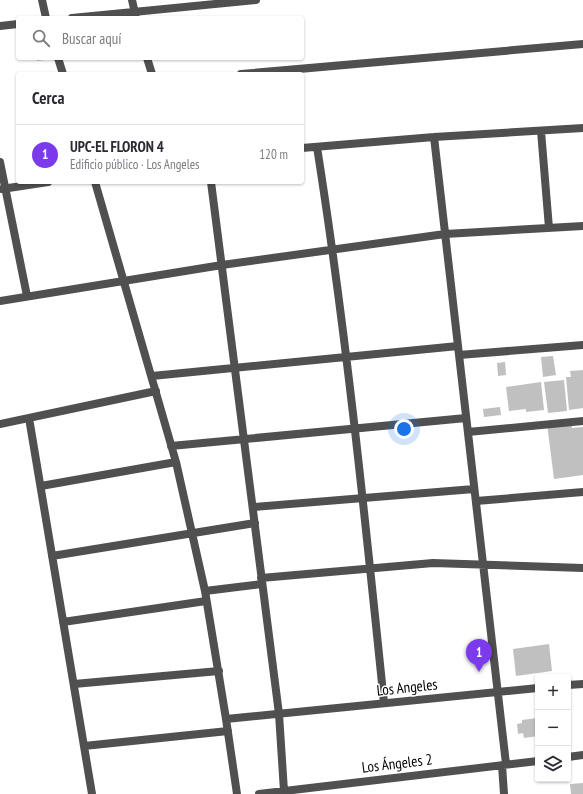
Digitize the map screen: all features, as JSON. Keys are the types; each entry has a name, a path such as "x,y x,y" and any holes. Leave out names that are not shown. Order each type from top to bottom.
{"street":[{"path":"42,0 46,16"},
{"path":"132,0 135,15"},
{"path":"114,16 135,15 256,0"},
{"path":"0,26 16,24"},
{"path":"264,72 583,44"},
{"path":"59,60 62,72"},
{"path":"148,60 151,72"},
{"path":"304,148 434,137 583,128"},
{"path":"541,131 549,228"},
{"path":"434,137 497,692 504,765 504,794"},
{"path":"317,146 333,250 355,429 384,703"},
{"path":"0,162 3,189 27,296"},
{"path":"3,189 35,184"},
{"path":"96,184 176,462 205,591 219,671 237,794"},
{"path":"211,184 279,714 284,791"},
{"path":"0,300 222,265 445,234 583,226"},
{"path":"459,355 583,345"},
{"path":"152,376 458,346"},
{"path":"0,424 156,391"},
{"path":"29,418 92,794"},
{"path":"171,446 466,418"},
{"path":"468,432 583,421"},
{"path":"41,486 176,462"},
{"path":"253,507 474,489"},
{"path":"476,501 583,492"},
{"path":"52,556 192,532 255,523"},
{"path":"205,591 262,581 370,568 433,563 583,568"},
{"path":"63,622 206,601"},
{"path":"74,684 219,671"},
{"path":"571,685 583,684"},
{"name":"Los Angeles","path":"226,719 535,688"},
{"path":"84,746 228,731"},
{"path":"571,757 583,755"},
{"name":"Los Ángeles 2","path":"259,794 535,760"}],"building":[{"path":"553,356 556,375 543,377 541,357"},
{"path":"505,362 506,375 498,376 497,363"},
{"path":"583,370 583,408 569,410 566,377 571,377 570,371"},
{"path":"564,380 567,411 548,413 544,382"},
{"path":"541,382 544,410 526,412 526,409 509,411 506,387"},
{"path":"500,407 501,415 484,417 483,409"},
{"path":"571,421 572,428 583,427 583,475 554,479 547,424"},
{"path":"549,644 552,671 516,676 513,649"},
{"path":"535,718 535,736 524,738 523,733 518,734 517,724 522,723 522,720"},
{"path":"583,783 583,794 571,794 570,784"}],"place":[{"name":"UPC-EL FLORON 4","path":"479,672"}]}
